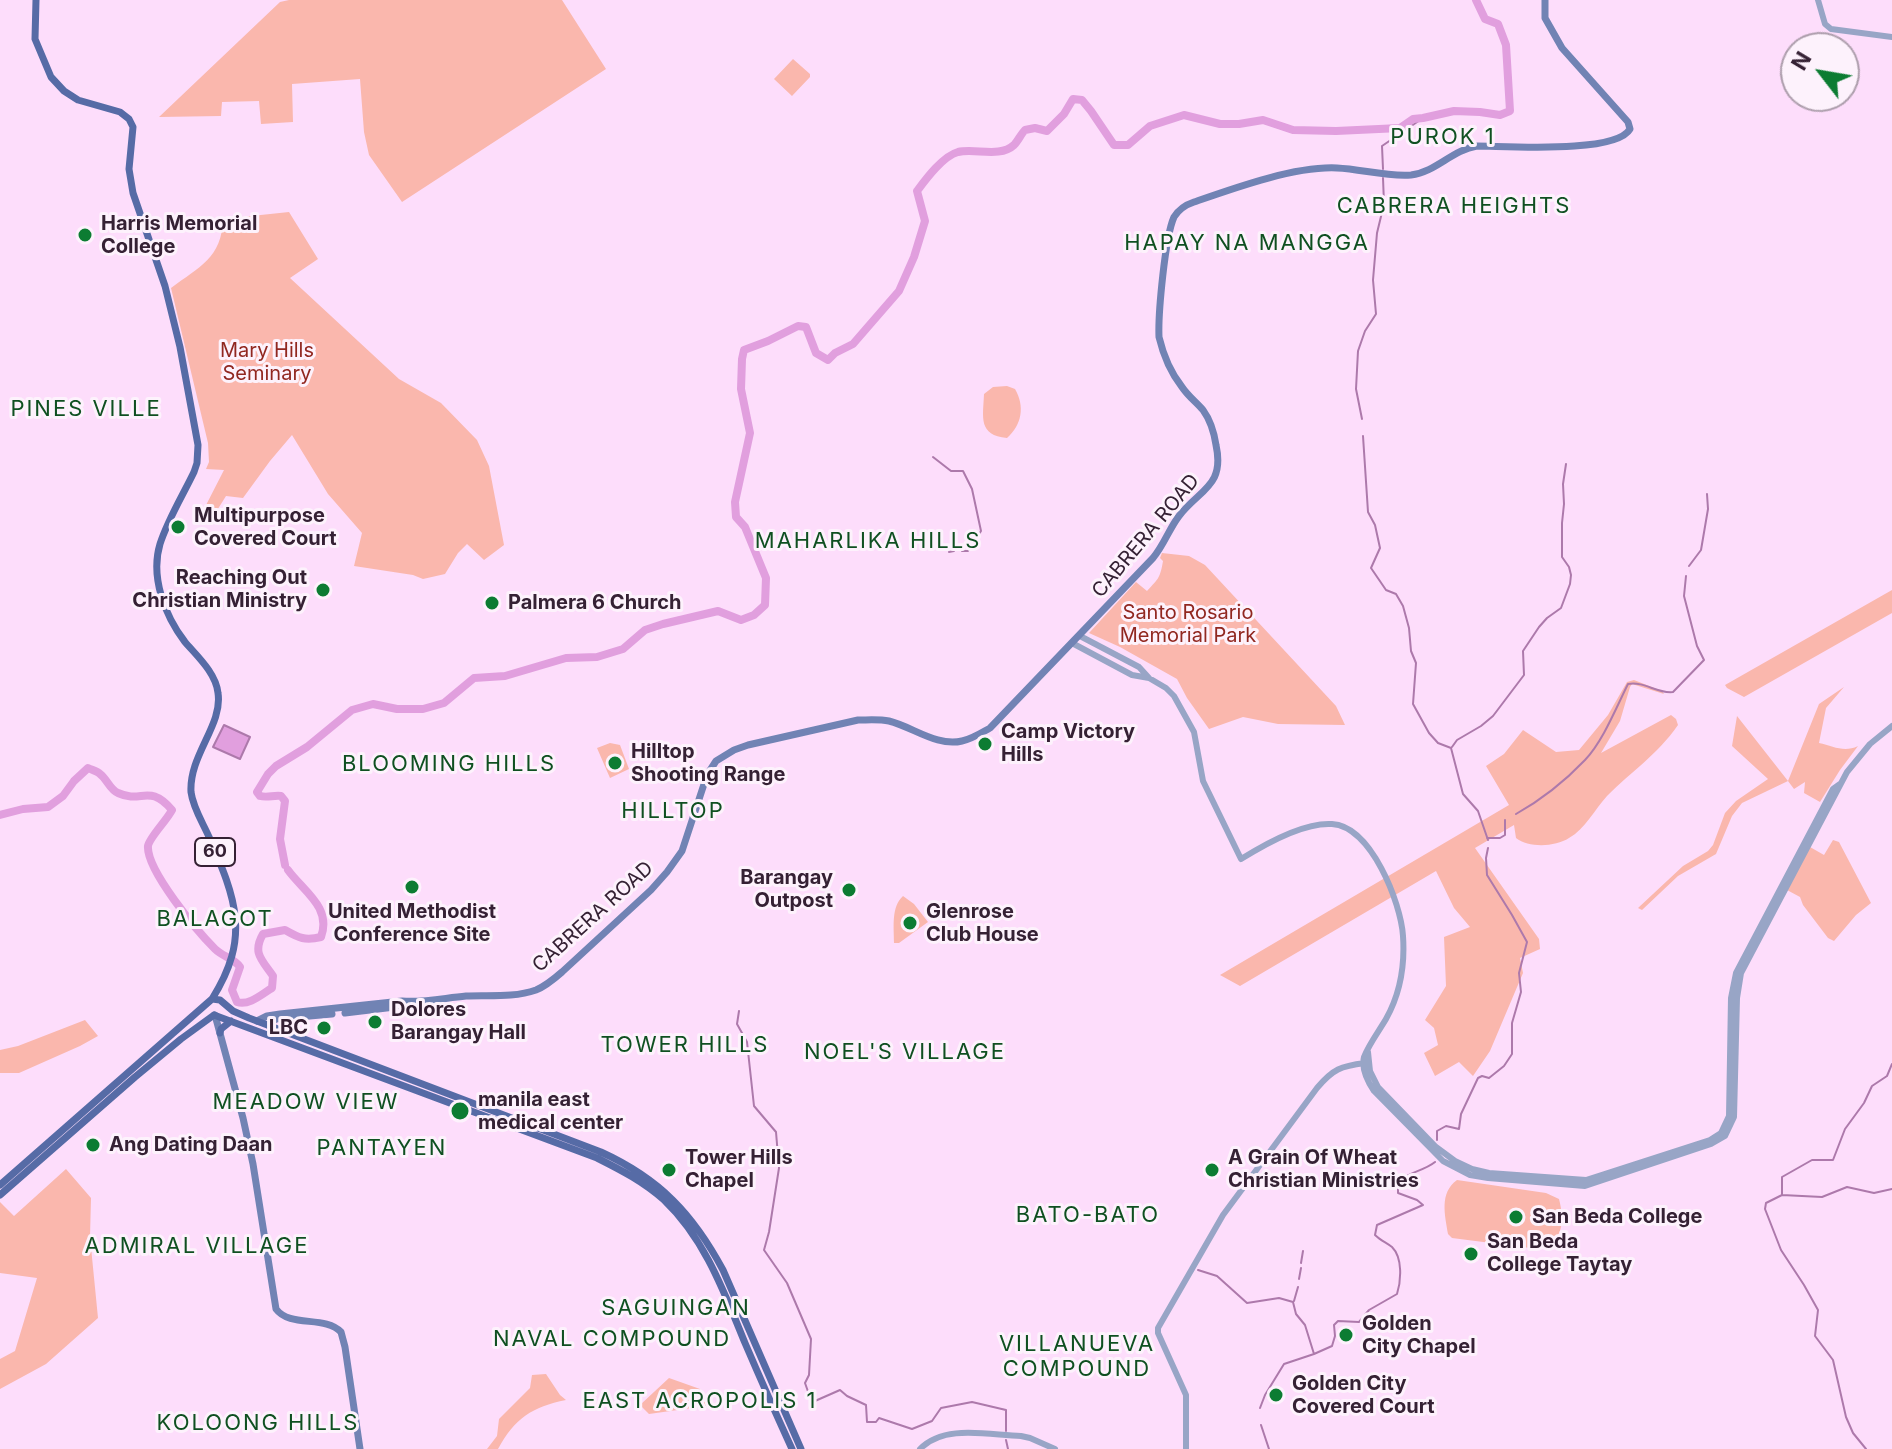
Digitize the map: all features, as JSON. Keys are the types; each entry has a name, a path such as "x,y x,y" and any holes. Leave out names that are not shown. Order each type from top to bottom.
{"main road":[{"name":"60","path":"0,1185 211,1000 229,964 237,931 235,909 192,795 192,772 217,713 218,690 171,618 159,587 157,569 160,545 197,463 198,445 189,388 165,286 133,193 129,169 133,127 120,112 78,100 51,77 35,39 36,0"},
{"name":"CABRERA ROAD","path":"257,1021 280,1014 402,1001 519,994 550,982 651,890 672,865 682,851 707,775 716,761 734,750 858,720 890,721 935,739 955,742 964,741 990,728 1161,549 1178,518 1205,492 1217,473 1218,454 1213,428 1204,412 1179,383 1162,351 1159,337 1168,240 1178,212 1194,202 1294,172 1337,168 1412,175 1424,172 1453,154 1477,146 1580,146 1604,143 1627,135 1630,129 1628,122 1562,48 1546,21 1545,0"},
{"name":"60","path":"221,985 223,1002"},
{"path":"507,1121 430,1096 215,1015 208,1010 211,1000 217,999 233,1011 257,1021 433,1087 597,1158 662,1194 694,1223 723,1270 801,1449"},
{"path":"0,1195 181,1039 224,1010 223,1002"},
{"name":"CABRERA ROAD","path":"268,1025 276,1019 403,1006 414,1002"},
{"path":"231,1021 228,1015 233,1011"},
{"path":"215,1015 253,1164 276,1309 283,1316 333,1326 342,1334 360,1449"},
{"path":"220,1033 231,1021"},
{"path":"430,1096 433,1087"},
{"path":"662,1194 701,1247 792,1449"}],"street":[{"path":"1818,0 1825,24 1831,29 1892,37"},
{"path":"1080,636 1139,667 1174,696 1191,724 1203,781 1241,859 1289,834 1332,824 1345,827 1354,834 1379,863 1397,905 1404,949 1395,1000 1365,1056 1368,1081 1432,1151 1452,1167 1488,1178 1593,1185 1711,1144 1725,1136 1734,1117 1739,978 1840,784 1862,753 1892,726"},
{"path":"1072,643 1132,675 1149,678"},
{"path":"1096,657 1101,648"},
{"path":"1185,1448 1186,1395 1158,1328 1223,1215 1317,1088 1338,1068 1366,1062"},
{"path":"920,1449 930,1440 947,1433 958,1433 1021,1436 1055,1449"}],"green space":[{"path":"562,0 606,69 402,202 369,155 360,79 292,84 293,122 261,124 259,101 222,102 221,116 159,117 280,2"},
{"path":"793,59 810,77 792,96 774,79"},
{"name":"Mary Hills Seminary","path":"289,212 318,259 290,278 399,379 441,403 477,440 489,466 504,545 484,560 467,544 445,574 423,579 354,566 362,533 328,494 292,435 243,498 226,496 216,512 203,511 224,470 206,469 209,462 208,443 171,288 207,260 218,243 223,219"},
{"path":"993,387 1015,389 1021,409 1019,421 1007,438 987,429 983,411 984,394"},
{"name":"Santo Rosario Memorial Park","path":"1162,553 1189,556 1205,565 1336,706 1345,725 1278,724 1243,717 1209,729 1177,679 1089,633 1136,582 1147,591 1151,587 1160,575"},
{"path":"1892,590 1892,613 1744,697 1725,685"},
{"path":"1634,680 1664,694 1632,684 1620,721 1601,753 1671,715 1678,725 1662,745 1607,796 1585,824 1569,838 1550,845 1535,845 1516,838 1514,825 1475,848 1539,939 1540,949 1520,958 1523,973 1490,1051 1473,1076 1459,1062 1435,1076 1424,1053 1438,1045 1434,1028 1425,1020 1446,986 1444,937 1470,927 1454,908 1436,871 1240,986 1220,975 1509,805 1486,766 1504,754 1523,730 1556,752 1579,750 1608,715 1627,682"},
{"path":"1844,687 1826,708 1819,743 1843,749 1858,746 1820,802 1804,793 1805,782 1794,789 1788,781 1819,704"},
{"path":"1737,716 1788,781 1742,803 1732,816 1716,854 1678,876 1642,910 1638,908 1683,866 1708,851 1725,813 1736,801 1768,779 1732,746"},
{"name":"Hilltop Shooting Range","path":"610,743 620,745 629,769 610,778 597,748"},
{"path":"1833,840 1839,842 1871,903 1834,941 1828,938 1800,897 1787,890 1810,847 1824,855"},
{"path":"903,896 928,922 899,943 894,943 895,911"},
{"path":"85,1020 98,1036 19,1073 0,1073 0,1050"},
{"path":"66,1169 91,1198 90,1237 98,1318 46,1364 0,1389 0,1359 15,1351 37,1278 0,1273 0,1202 14,1216"},
{"name":"San Beda College","path":"1457,1180 1546,1193 1559,1199 1562,1223 1557,1237 1538,1249 1452,1238 1448,1234 1445,1198"},
{"path":"546,1374 566,1400 534,1410 511,1429 498,1449 487,1449 497,1436 499,1419 530,1388 532,1375"},
{"path":"669,1378 700,1389 706,1406 649,1414 640,1405"}],"shaded area":[{"path":"224,725 250,737 240,759 213,747"}],"waterway":[{"path":"285,865 280,839 285,801 281,796 263,797 257,792 276,766 307,747 352,710 373,704 397,709 423,709 444,703 474,678 505,676 566,658 597,657 623,649 645,630 663,624 718,611 741,620 754,615 765,605 766,578 745,527 736,517 735,502 750,433 741,389 744,350 798,326 806,327 816,353 828,360 853,344 899,291 925,221 917,191 935,168 952,154 1008,149 1025,130 1035,128 1047,131 1064,114 1073,99 1082,100 1114,145 1128,145 1150,126 1184,115 1220,124 1263,120 1293,130 1336,131 1400,128 1413,119 1454,111 1500,115 1510,111 1506,45 1498,24 1485,19 1476,0"},
{"path":"1383,169 1382,146 1423,118"},
{"path":"1362,419 1356,389 1358,351 1365,331 1376,314 1373,280 1377,233 1384,204 1383,178"},
{"path":"1363,436 1368,512 1375,525 1380,548 1371,568 1386,590 1396,594 1403,606 1416,663 1413,704 1429,733 1438,743 1451,748 1463,794 1478,811 1488,840"},
{"path":"933,457 951,471 963,471 972,489 981,531 968,551 962,551"},
{"path":"1452,747 1457,740 1493,716 1524,675 1523,651 1539,627 1561,608 1571,575 1562,557 1566,464"},
{"path":"1689,566 1701,550 1708,509 1707,494"},
{"path":"949,552 954,551"},
{"path":"1516,814 1552,790 1592,752 1628,684 1673,692 1704,660 1697,646 1684,596 1686,576"},
{"path":"0,815 48,807 63,796 88,768 99,773 118,793 151,796 164,802 172,810 148,846 155,870 197,929 215,949 240,967 232,990 237,1002 242,1003 272,988 273,976 258,951 263,934 285,930 302,938 321,937 323,917 319,908 288,870"},
{"path":"1487,838 1505,835 1505,820"},
{"path":"1437,1140 1437,1131 1446,1126 1459,1129 1461,1114 1478,1078 1489,1078 1504,1066 1512,1054 1512,1023 1521,992 1519,973 1527,942 1487,875 1488,848"},
{"path":"739,1011 737,1024 747,1042 754,1106 776,1132 779,1168 764,1250 787,1283 811,1339 809,1375 805,1383 811,1400 840,1390 866,1405 867,1422 876,1422 879,1418 912,1429 932,1421 941,1408 972,1402 1006,1410 1006,1431"},
{"path":"1782,1195 1782,1177 1812,1160 1833,1160 1845,1129 1872,1086 1887,1076 1892,1064"},
{"path":"1314,1354 1332,1346 1334,1325 1338,1321 1359,1322 1369,1310 1397,1294 1400,1276 1398,1257 1392,1247 1375,1235 1377,1225 1423,1205 1398,1193 1398,1182 1435,1162"},
{"path":"1866,1449 1853,1433 1846,1417 1833,1360 1815,1336 1818,1310 1781,1250 1765,1209 1766,1203 1782,1195 1822,1197 1847,1187 1874,1193 1892,1189"},
{"path":"1301,1263 1303,1251"},
{"path":"1299,1279 1301,1268"},
{"path":"1198,1270 1217,1276 1247,1303 1279,1298 1293,1302 1296,1314 1305,1325 1314,1354 1284,1364 1260,1408"},
{"path":"1294,1301 1298,1287"},
{"path":"1261,1425 1269,1449"},
{"path":"1006,1440 1008,1449"}],"place":[{"name":"Harris Memorial College","path":"85,235"},
{"name":"Multipurpose Covered Court","path":"178,527"},
{"name":"Reaching Out Christian Ministry","path":"323,590"},
{"name":"Palmera 6 Church","path":"492,603"},
{"name":"Camp Victory Hills","path":"985,744"},
{"name":"Hilltop Shooting Range","path":"615,763"},
{"name":"United Methodist Conference Site","path":"412,887"},
{"name":"Barangay Outpost","path":"849,890"},
{"name":"Glenrose Club House","path":"910,923"},
{"name":"Dolores Barangay Hall","path":"375,1022"},
{"name":"LBC","path":"324,1028"},
{"name":"manila east medical center","path":"460,1111"},
{"name":"Ang Dating Daan","path":"93,1145"},
{"name":"Tower Hills Chapel","path":"669,1170"},
{"name":"A Grain Of Wheat Christian Ministries","path":"1212,1170"},
{"name":"San Beda College","path":"1516,1217"},
{"name":"San Beda College Taytay","path":"1471,1254"},
{"name":"Golden City Chapel","path":"1346,1335"},
{"name":"Golden City Covered Court","path":"1276,1395"}],"district":[{"name":"PUROK 1","path":"1443,137"},
{"name":"CABRERA HEIGHTS","path":"1454,206"},
{"name":"HAPAY NA MANGGA","path":"1247,243"},
{"name":"PINES VILLE","path":"86,409"},
{"name":"MAHARLIKA HILLS","path":"868,541"},
{"name":"BLOOMING HILLS","path":"449,764"},
{"name":"HILLTOP","path":"673,811"},
{"name":"BALAGOT","path":"215,919"},
{"name":"TOWER HILLS","path":"685,1045"},
{"name":"NOEL'S VILLAGE","path":"905,1052"},
{"name":"MEADOW VIEW","path":"306,1102"},
{"name":"PANTAYEN","path":"382,1148"},
{"name":"BATO-BATO","path":"1088,1215"},
{"name":"ADMIRAL VILLAGE","path":"197,1246"},
{"name":"SAGUINGAN","path":"676,1308"},
{"name":"NAVAL COMPOUND","path":"612,1339"},
{"name":"VILLANUEVA COMPOUND","path":"1077,1356"},
{"name":"EAST ACROPOLIS 1","path":"700,1401"},
{"name":"KOLOONG HILLS","path":"258,1423"}]}
